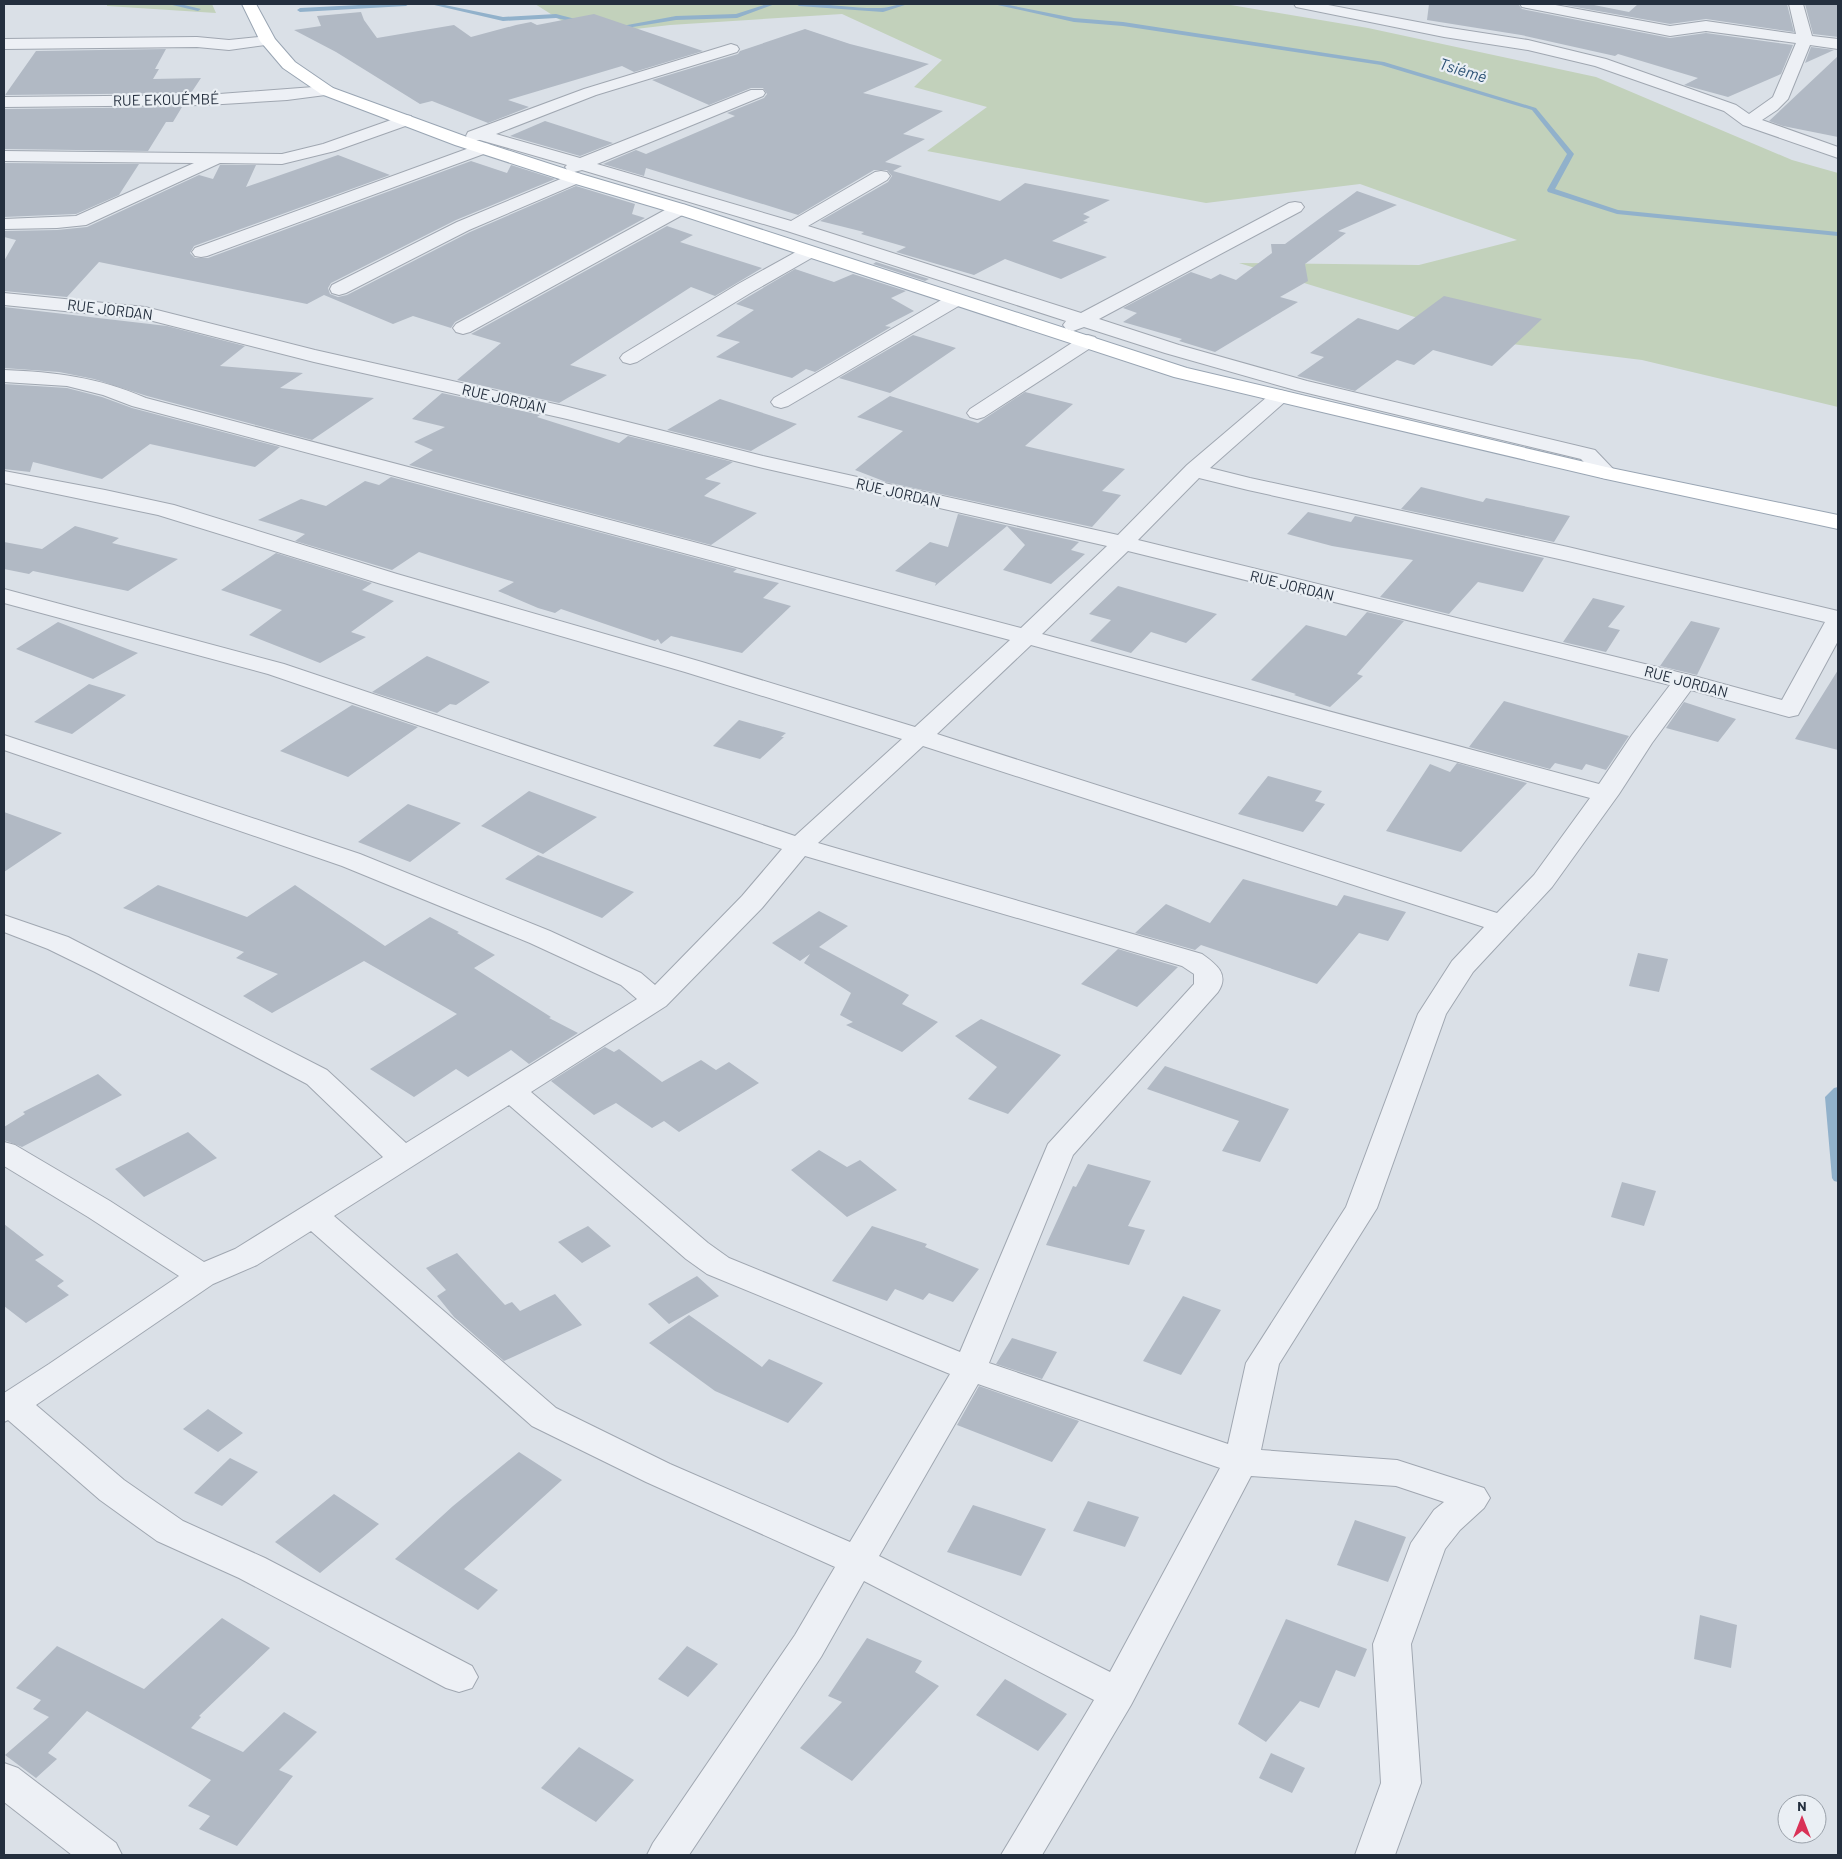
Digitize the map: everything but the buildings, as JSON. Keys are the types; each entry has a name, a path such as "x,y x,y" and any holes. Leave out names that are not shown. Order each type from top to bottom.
{"main road":[{"path":"249,4 268,41 289,65 327,91 461,141 481,141 809,252 955,300 1058,331 1181,373 1606,473 1838,522"}],"street":[{"path":"1301,4 1444,32 1528,45 1600,62 1730,108 1749,120 1838,153"},
{"path":"1527,4 1554,6 1670,31 1684,30 1696,25 1838,44"},
{"path":"1749,120 1780,100 1805,39 1796,4"},
{"path":"4,44 197,42 229,45 268,41"},
{"path":"201,252 481,141 590,92 731,49"},
{"name":"RUE EKOUÉMBÉ","path":"4,102 216,100 286,96 327,91"},
{"path":"339,289 571,172 757,93"},
{"path":"4,156 282,159 306,155 405,120"},
{"path":"4,224 57,224 80,221 219,158"},
{"path":"571,172 792,227 1172,349 1302,386 1588,454 1606,473"},
{"path":"792,227 881,176"},
{"path":"1058,331 1083,320 1295,207"},
{"path":"464,328 680,209"},
{"path":"630,358 809,252"},
{"name":"RUE JORDAN","path":"4,299 145,313 314,356 568,413 763,462 1123,543 1685,680 1789,710 1838,619"},
{"path":"781,402 955,300"},
{"path":"977,413 1088,341"},
{"path":"4,376 68,380 89,384 140,402 1027,637 1415,744 1606,794"},
{"path":"460,1677 252,1568 170,1531 112,1490 8,1406 61,1373 202,1276 246,1257 656,1000 752,902 799,846 1027,637 1195,470 1280,396"},
{"path":"1195,470 1568,554 1838,619"},
{"path":"4,477 88,492 165,510 357,570 542,622 920,736 1503,924"},
{"path":"4,596 276,669 799,846 1192,960 1208,971 1208,986 1059,1151 970,1369 808,1646 667,1855"},
{"path":"1021,1855 1118,1694 1241,1462 1263,1363 1361,1208 1432,1014 1462,966 1543,882 1685,680"},
{"path":"4,742 351,860 540,937 581,958 631,979 656,1000"},
{"path":"4,923 58,943 105,966 317,1077 403,1158"},
{"path":"511,1091 697,1251 718,1266 970,1369 1241,1462 1397,1473 1472,1498 1447,1520 1429,1543 1392,1644 1401,1783 1375,1855"},
{"path":"4,1152 99,1209 202,1276"},
{"path":"313,1215 544,1417 658,1473 857,1561 1118,1694"},
{"path":"4,1780 102,1855"}],"green space":[{"path":"107,4 212,4 216,13 107,6"},
{"path":"535,4 1225,4 1368,28 1596,77 1792,160 1838,173 1838,407 1642,360 1496,342 1239,263 1419,265 1517,240 1360,184 1206,203 927,151 987,107 914,87 942,60 842,14 670,25 584,35"}],"waterway":[{"name":"Tsiémé","path":"171,4 198,9"},
{"name":"Tsiémé","path":"300,10 406,4"},
{"name":"Tsiémé","path":"433,4 503,19 556,16 584,22"},
{"name":"Tsiémé","path":"614,28 676,18 737,16 772,4"},
{"name":"Tsiémé","path":"799,4 883,10 905,4"},
{"name":"Tsiémé","path":"996,4 1074,20 1123,24 1382,63 1534,109 1571,154 1551,190 1617,212 1838,234"},
{"path":"1838,1091 1831,1097 1838,1178"}]}
